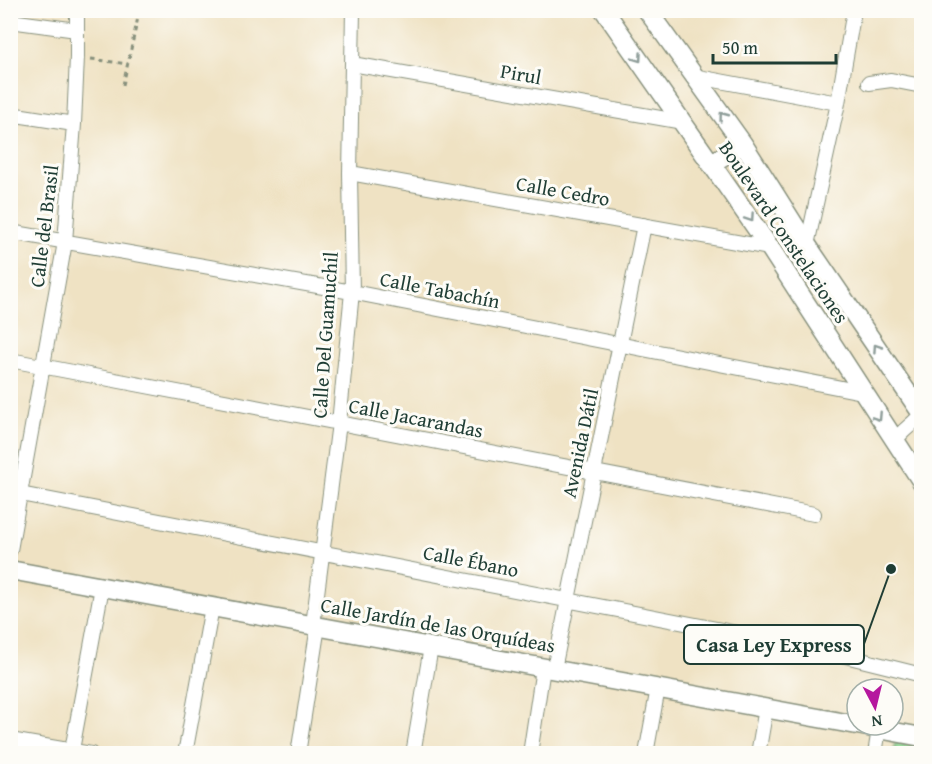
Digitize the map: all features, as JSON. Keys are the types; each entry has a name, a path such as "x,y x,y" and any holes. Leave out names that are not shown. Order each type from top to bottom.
{"street":[{"name":"Calle del Brasil","path":"10,550 15,493 43,366 64,242 74,124 77,10"},
{"name":"Calle Del Guamuchil","path":"298,753 316,626 322,552 339,423 352,292 350,173 353,10"},
{"name":"Boulevard Constelaciones","path":"604,10 770,248 862,392 898,437 921,482"},
{"name":"Boulevard Constelaciones","path":"647,10 743,144 920,415"},
{"path":"807,245 838,103 854,10"},
{"path":"10,21 77,30"},
{"name":"Pirul","path":"352,64 682,122"},
{"path":"693,76 838,103"},
{"path":"869,83 891,80 921,86"},
{"path":"10,114 74,124"},
{"path":"712,163 743,144"},
{"name":"Calle Cedro","path":"350,173 770,248"},
{"name":"Avenida Dátil","path":"530,753 549,669 568,600 644,225"},
{"name":"Calle Tabachín","path":"10,232 352,292 862,392"},
{"name":"Calle Jacarandas","path":"10,360 814,514"},
{"path":"898,437 920,415"},
{"name":"Calle Ébano","path":"15,493 809,646 921,675"},
{"name":"Calle Jardín de las Orquídeas","path":"10,570 845,723"},
{"path":"72,750 102,587"},
{"path":"185,753 212,607"},
{"path":"413,753 431,647"},
{"path":"646,753 658,688"},
{"path":"758,753 766,708"},
{"name":"Calle Jardín de las Orquídeas","path":"905,734 921,737"},
{"path":"875,753 878,737"},
{"path":"10,740 91,753"}],"path":[{"path":"123,85 140,14"},
{"path":"77,57 128,64"}],"green space":[{"path":"895,742 921,747 921,753 893,753"}],"place":[{"name":"Casa Ley Express","path":"891,569"}]}
